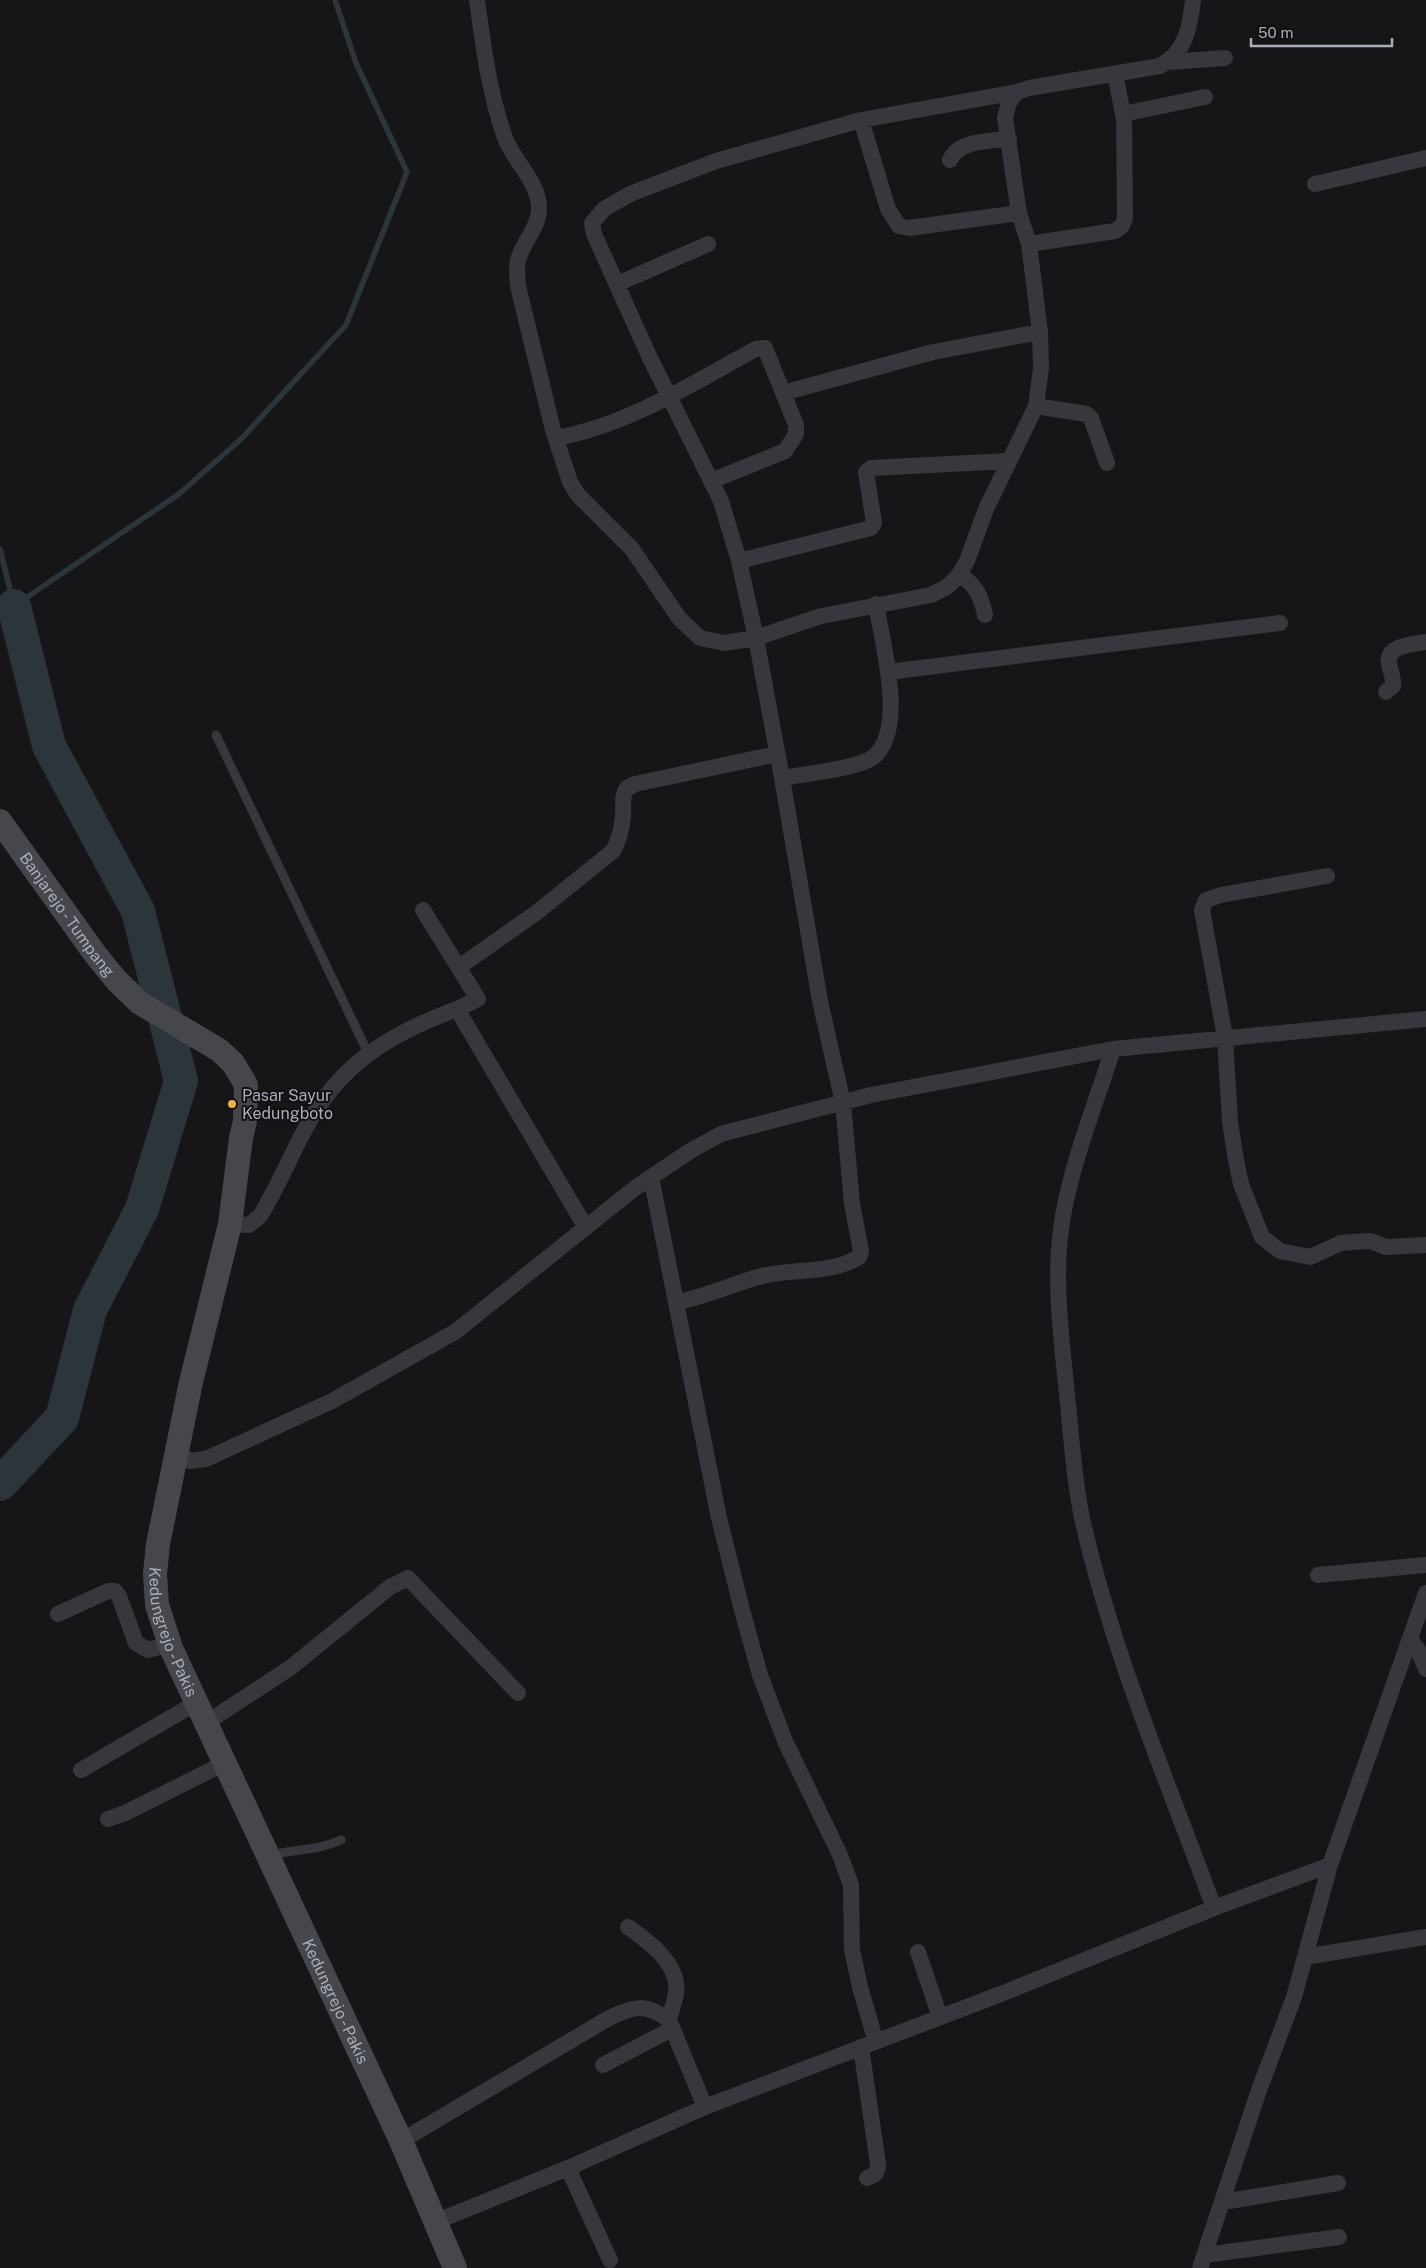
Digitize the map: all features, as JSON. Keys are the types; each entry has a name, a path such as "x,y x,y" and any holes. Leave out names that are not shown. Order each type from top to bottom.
{"main road":[{"name":"Banjarejo - Tumpang","path":"0,821 95,954 117,981 140,1003"},
{"name":"Kedungrejo - Pakis","path":"140,1003 219,1050 233,1063 246,1085 246,1121 241,1138 230,1224 200,1346 163,1514 155,1574 157,1605 170,1644 201,1713 401,2141 455,2268"}],"street":[{"path":"477,0 485,59 499,119 511,152 536,192 539,206 535,226 526,241 517,268 518,286 556,438 570,482 578,496 632,549 678,618 700,638 724,643 756,638 821,616 940,592 960,575 1008,461 1036,406 1041,368 1040,332 1029,244 1020,213 1010,139 1005,118 1009,102 1017,92"},
{"path":"677,1302 699,1298 757,1277 809,1271 846,1262 859,1257 861,1246 852,1204 842,1103 820,1001 782,778 756,638 739,562 724,510 594,234 592,223 604,208 630,194 716,161 862,120 1160,66 1168,62 1182,47 1187,37 1193,0"},
{"path":"1168,62 1225,58"},
{"path":"1029,244 1115,231 1122,226 1125,218 1123,114 1115,74"},
{"path":"1123,114 1205,97"},
{"path":"862,120 888,210 899,226 909,228 1020,213"},
{"path":"950,160 956,152 971,144 1010,139"},
{"path":"1315,184 1426,158"},
{"path":"617,284 708,244"},
{"path":"783,393 933,352 1040,332"},
{"path":"556,438 580,434 623,419 756,348 765,348 796,425 796,434 791,446 785,451 711,481"},
{"path":"1036,406 1086,414 1091,418 1095,424 1107,463"},
{"path":"739,562 872,528 874,523 866,472 871,468 1008,461"},
{"path":"960,575 966,578 978,592 985,615"},
{"path":"782,778 856,764 870,759 882,748 889,730 890,687 876,604"},
{"path":"888,672 1280,623"},
{"path":"1386,692 1394,686 1388,661 1390,654 1400,647 1426,642"},
{"path":"459,967 536,913 613,851 622,826 624,794 627,788 634,784 777,754"},
{"path":"1327,876 1221,895 1206,900 1202,910 1225,1037 1230,1122 1241,1184 1262,1238 1280,1251 1310,1257 1341,1243 1370,1241 1386,1247 1426,1245"},
{"path":"230,1224 249,1225 260,1216 304,1130 324,1098 345,1072 368,1053 421,1022 478,999 423,910"},
{"path":"456,1009 586,1228"},
{"path":"178,1452 189,1461 206,1458 332,1401 455,1332 644,1182 690,1151 721,1134 871,1095 1113,1049 1225,1037 1335,1029 1426,1018"},
{"path":"1113,1049 1075,1168 1061,1226 1058,1262 1058,1302 1071,1434 1082,1517 1112,1624 1137,1700 1214,1908"},
{"path":"644,1182 677,1302 719,1518 760,1675 785,1742 840,1854 851,1885 852,1950 860,1987 868,2044 878,2164 878,2171 875,2175 867,2178"},
{"path":"1318,1575 1426,1566"},
{"path":"81,1770 290,1668 390,1587 404,1578 408,1578 518,1693"},
{"path":"58,1614 108,1591 115,1591 119,1596 136,1643 148,1650 170,1644"},
{"path":"1339,2238 1202,2262 1258,2090 1294,1997 1330,1864 1426,1593"},
{"path":"1410,1639 1418,1650 1426,1669"},
{"path":"108,1819 126,1813 225,1763"},
{"path":"435,2222 568,2168 705,2107 1330,1864"},
{"path":"628,1927 657,1951 673,1973 676,1993 671,2024 705,2107"},
{"path":"1305,1957 1426,1937"},
{"path":"918,1952 940,2017"},
{"path":"401,2141 609,2018 626,2010 637,2007 649,2009 671,2024"},
{"path":"603,2065 671,2024"},
{"path":"568,2168 610,2260"},
{"path":"1223,2202 1338,2183"}],"lane":[{"path":"216,735 368,1053"},
{"path":"268,1856 287,1850 312,1850 341,1840"}],"waterway":[{"path":"0,549 14,606 179,494 241,439 346,325 407,172 356,63 335,0"},
{"path":"0,1484 62,1418 90,1310 142,1209 181,1081 138,911 49,746 14,606"}],"place":[{"name":"Pasar Sayur Kedungboto","path":"232,1104"}]}
